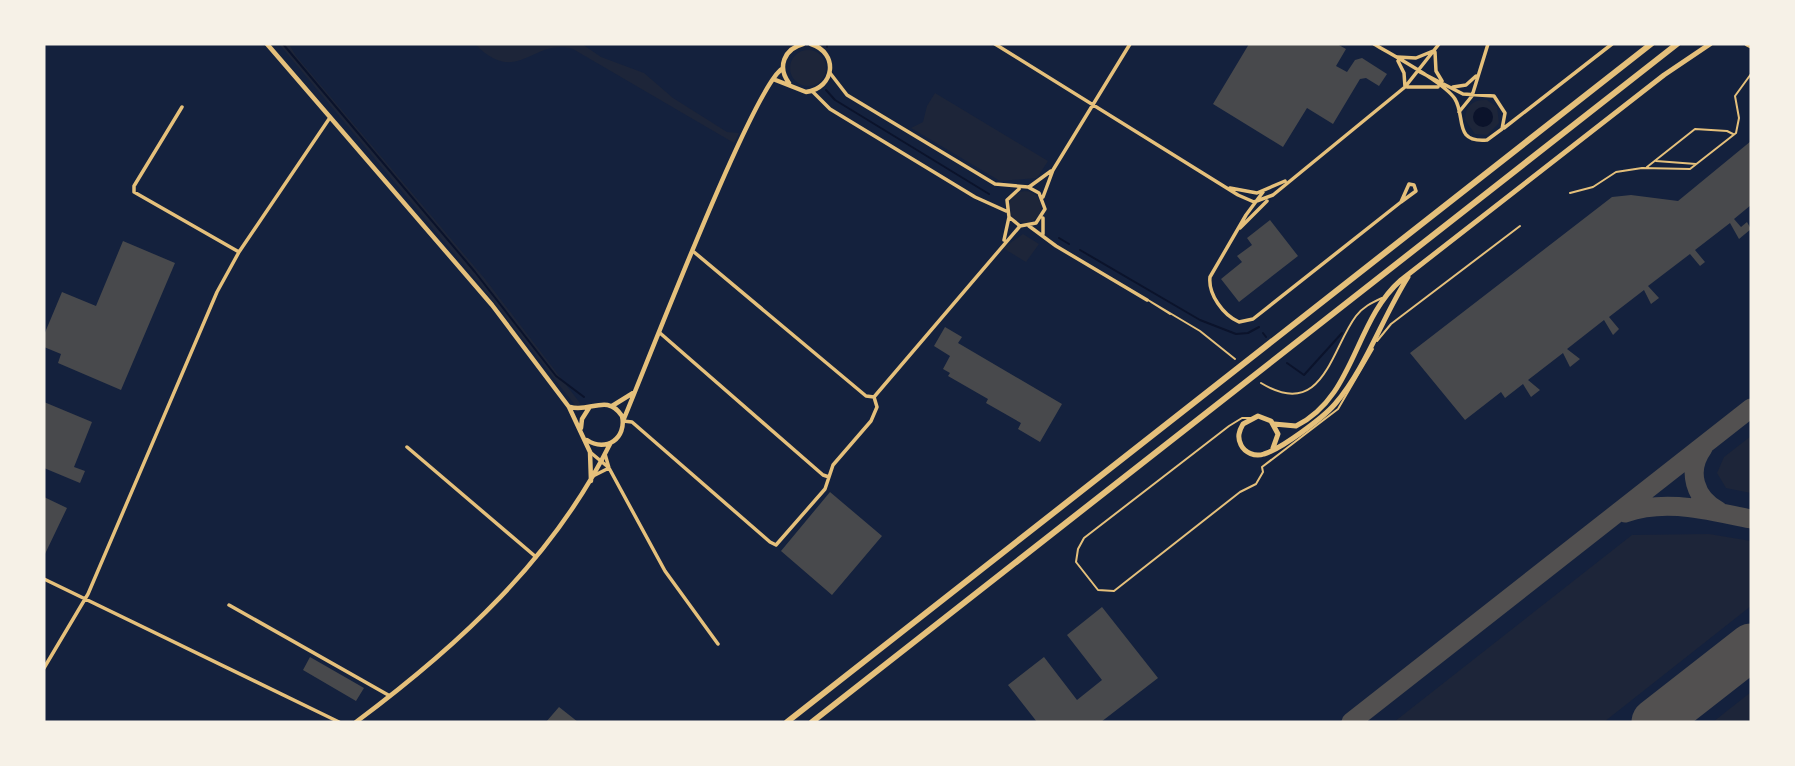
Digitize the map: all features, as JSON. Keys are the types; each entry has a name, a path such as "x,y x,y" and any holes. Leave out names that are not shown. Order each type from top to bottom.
{"highway":[{"path":"787,722 1651,44"},
{"path":"812,722 1677,44"}],"main road":[{"path":"1410,274 1357,371 1334,406 1273,448 1258,455 1242,447 1240,430 1251,418 1262,416 1274,424 1296,426 1329,402 1384,298 1410,274 1664,75 1710,44"},
{"path":"1273,448 1278,434 1274,424"}],"street":[{"path":"267,44 492,305 569,407 590,452 592,479"},
{"path":"356,722 462,637 556,534 592,479 610,444 621,435 623,421 694,252 772,79 782,69 788,53 803,44"},
{"path":"772,79 800,91 812,91 824,85 830,73 830,60 821,46 811,44"},
{"path":"995,44 1244,199 1254,202 1273,195"},
{"path":"1043,234 1043,198 1053,170 1130,44"},
{"path":"1374,44 1442,85 1455,98 1460,126 1474,139 1492,138 1612,44"},
{"path":"1239,229 1290,179 1405,87 1420,72 1439,44"},
{"path":"1472,96 1488,44"},
{"path":"1395,57 1416,58 1435,50"},
{"path":"1435,50 1436,71 1442,85"},
{"path":"1395,57 1402,67 1405,87"},
{"path":"782,69 790,85"},
{"path":"830,73 847,95 995,184 1019,189"},
{"path":"1450,87 1466,85 1479,73"},
{"path":"1405,87 1442,85 1472,96"},
{"path":"812,91 830,109 975,197 1006,211"},
{"path":"1459,114 1463,103 1472,96 1485,93 1498,99 1505,113 1502,129"},
{"path":"182,107 134,186 134,192 239,252"},
{"path":"44,668 85,599 216,292 239,252 329,119"},
{"path":"999,248 1007,234 1009,218 1006,211 1010,195 1028,187 1053,170"},
{"path":"1290,179 1264,192 1254,202 1212,271 1212,293 1230,317 1244,323 1253,319 1416,191 1415,185 1407,185 1401,202"},
{"path":"1028,187 1043,198"},
{"path":"1228,187 1248,193 1264,192"},
{"path":"1029,226 1044,215"},
{"path":"1009,218 1020,226 1029,226 1043,234 1056,246 1147,300"},
{"path":"874,397 1020,226"},
{"path":"694,252 866,396 874,397"},
{"path":"660,333 823,475 829,477"},
{"path":"569,407 581,410 598,403 612,406 627,400 636,390"},
{"path":"612,406 623,421 632,422 776,545 825,489 833,465 871,421 877,407 874,397"},
{"path":"581,428 583,414 590,407"},
{"path":"585,437 596,445 610,444"},
{"path":"407,447 536,557"},
{"path":"590,452 609,468 665,570 718,644"},
{"path":"606,454 609,468"},
{"path":"592,479 609,468"},
{"path":"44,579 339,722"},
{"path":"229,605 390,696"}],"lane":[{"path":"1570,193 1593,187 1612,173 1646,168 1684,170 1696,164 1734,135 1739,118 1735,96 1751,74"},
{"path":"1646,168 1695,130 1727,131 1734,135"},
{"path":"1655,160 1696,164"},
{"path":"1251,418 1242,418 1229,426 1084,538 1078,549 1076,562 1098,590 1114,591 1240,492 1256,484 1263,472 1262,467 1338,409 1384,330 1520,226"},
{"path":"1261,383 1286,392 1304,390 1318,383 1329,370 1353,320 1364,307 1384,298"},
{"path":"1147,300 1178,317 1235,359"}],"shaded area":[{"path":"279,44 289,44 296,56 485,279 580,403 578,409 481,286"},
{"path":"475,44 582,44 601,57 644,73 673,98 727,132 739,133 734,143 573,49 547,49 514,62 503,62"},
{"path":"808,50 820,56 826,68 820,80 808,86 796,80 790,68 796,56"},
{"path":"935,93 1048,161 1037,178 1000,181 911,128 923,122 927,106"},
{"path":"1487,100 1497,107 1499,123 1487,135 1475,134 1465,120 1466,111 1474,102"},
{"path":"1479,107 1487,107 1493,117 1487,127 1479,127 1473,121 1473,113"},
{"path":"1025,191 1036,196 1041,207 1036,218 1025,223 1014,218 1009,207 1014,196"},
{"path":"1023,234 1039,244 1026,262 1003,248"},
{"path":"1751,436 1751,493 1726,488 1717,473 1724,457"},
{"path":"1709,534 1751,541 1751,606 1604,722 1394,722 1632,535"},
{"path":"1751,692 1751,722 1713,722"}],"building":[{"path":"1249,44 1337,44 1346,49 1336,66 1347,72 1355,60 1362,58 1387,74 1379,86 1366,78 1360,79 1333,124 1307,108 1283,147 1213,104"},
{"path":"1751,141 1751,205 1734,219 1741,227 1747,222 1751,229 1739,239 1730,223 1695,250 1705,262 1700,266 1690,254 1648,286 1659,298 1651,304 1644,290 1609,317 1619,329 1613,335 1604,320 1567,349 1580,359 1570,367 1563,353 1528,380 1540,390 1531,397 1523,384 1505,398 1501,392 1465,420 1410,353 1612,197 1631,195 1678,201"},
{"path":"1270,220 1298,256 1239,302 1221,279 1242,262 1237,256 1252,245 1247,238"},
{"path":"123,241 175,263 121,390 58,363 61,354 44,347 44,335 62,292 96,306"},
{"path":"945,327 962,337 958,343 1062,404 1040,442 1018,429 1021,423 986,403 988,399 948,376 950,373 943,369 950,356 934,346"},
{"path":"44,402 92,422 74,467 85,471 80,483 44,468"},
{"path":"830,492 882,536 832,595 781,551"},
{"path":"44,497 67,508 44,556"},
{"path":"1102,607 1158,678 1101,722 1037,722 1008,685 1044,657 1077,700 1102,680 1067,635"},
{"path":"310,657 364,688 356,701 303,670"},
{"path":"559,707 578,722 546,722"}],"waterway":[{"path":"283,44 475,272 556,376 584,397"},
{"path":"826,90 835,100 989,194"},
{"path":"1059,238 1069,244"},
{"path":"1080,250 1200,320 1236,334 1248,333 1259,327"},
{"path":"1263,333 1266,337"},
{"path":"1287,363 1304,375 1342,333"}],"taxiway":[{"path":"1351,722 1751,408"},
{"path":"1703,448 1695,466 1696,484 1704,499 1719,511"},
{"path":"1625,513 1656,506 1672,506 1751,519"}],"runway":[{"path":"1655,722 1751,647"}]}
